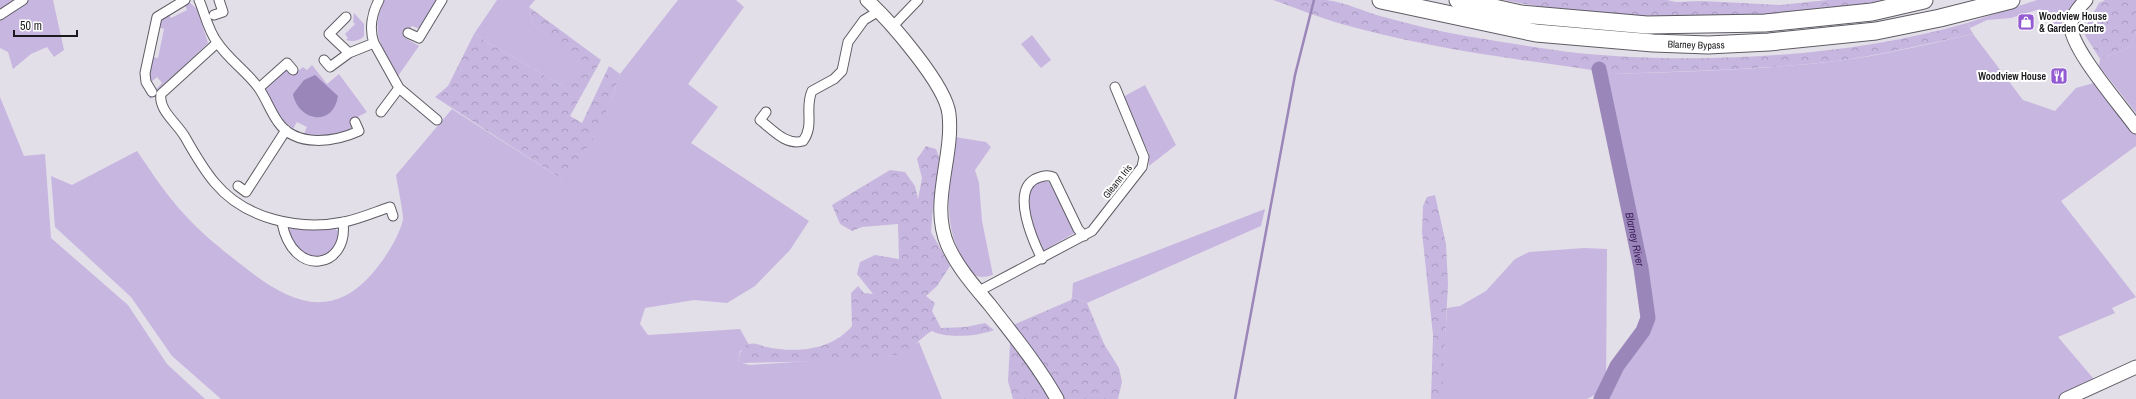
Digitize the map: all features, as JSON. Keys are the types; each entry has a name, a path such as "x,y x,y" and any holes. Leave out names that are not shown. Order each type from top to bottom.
{"highway":[{"name":"Blarney Bypass","path":"1381,0 1536,33 1653,44 1708,45 1769,42 1876,31 1940,18 2011,0"},
{"name":"Blarney Bypass","path":"1458,0 1521,14 1647,25 1765,24 1872,12 1924,0"}],"street":[{"path":"0,15 23,0"},
{"path":"152,92 146,82 145,73 157,17 185,0"},
{"path":"199,0 211,34 217,43 259,88 279,124 286,130 295,136 311,140 329,141 359,131 355,122"},
{"path":"214,15 223,12 220,0"},
{"path":"379,0 372,18 372,36 374,43 399,88 437,120"},
{"path":"408,33 419,38 442,0"},
{"path":"867,0 893,26 921,63 945,100 949,113 950,125 944,169 942,223 948,246 960,267 1034,361 1057,399"},
{"path":"893,26 918,0"},
{"path":"2086,0 2079,8 2071,23 2074,38 2089,65 2136,126"},
{"path":"766,112 760,120 789,142 796,143 803,141 810,127 807,108 812,91 834,79 842,71 848,42 851,37 864,20 878,11"},
{"path":"346,17 329,34 349,53"},
{"path":"217,43 161,94 160,100 162,107 177,125 200,163 216,184 243,207 282,222 311,225 343,222 390,208 393,216"},
{"path":"324,60 330,67 349,53 374,43"},
{"path":"259,88 287,63 293,70"},
{"name":"Gleann Iris","path":"979,291 1042,259 1092,231 1142,167 1144,157 1115,87"},
{"path":"381,112 399,88"},
{"path":"238,186 246,192 286,130"},
{"path":"1042,259 1034,243 1024,197 1026,189 1031,181 1038,177 1045,175 1053,177 1078,229 1084,236"},
{"path":"282,222 288,242 294,252 303,259 313,262 324,260 333,255 340,245 345,233 343,222"},
{"path":"2066,399 2136,366"}],"green space":[{"path":"0,0 15,0 0,10"},
{"path":"29,0 53,0 64,50 54,57 47,47 31,54 13,69 8,52 0,48 0,18"},
{"path":"384,0 438,0 420,29 412,26 404,37 419,46 398,76 379,40 378,22"},
{"path":"497,0 535,0 529,7 532,23 582,66 561,85 474,34"},
{"path":"678,0 736,0 744,7 688,84 718,107 691,143 809,221 790,250 755,286 727,303 694,300 645,308 640,324 648,335 740,329 749,345 740,351 738,362 750,365 896,355 919,342 942,399 221,399 172,356 131,297 55,227 51,176 72,185 137,151 178,208 191,222 218,246 255,275 288,295 304,300 321,302 337,299 354,290 371,275 390,249 403,220 396,175 452,109 562,179 612,99 620,74"},
{"path":"1273,0 1333,1 1391,19 1455,34 1578,53 1625,57 1724,58 1824,51 1874,44 1921,35 1967,23 1973,34 1891,52 1828,62 1685,72 1611,74 1609,69 1594,66 1592,70 1560,66 1464,51 1401,39 1338,23"},
{"path":"1504,0 1667,0 1676,2 1702,1 1780,5 1827,0 1892,0 1795,12 1698,17 1600,14"},
{"path":"2037,0 2078,0 2058,28 2040,9 2011,18 1987,20 1970,28 1967,23"},
{"path":"2105,0 2136,0 2136,31 2132,46 2100,59 2083,32 2099,3"},
{"path":"190,3 197,9 208,43 150,99 149,97 162,83 157,77 151,82 149,76 152,57 158,58 164,29 158,27 161,20 168,13 171,18 187,10 185,5"},
{"path":"529,7 601,60 570,116 582,123 609,66 620,74 612,99 591,143 562,179 435,97 448,86 474,34 561,85 581,66 532,23"},
{"path":"354,13 364,24 364,36 358,40 348,41 346,40 348,38 345,34 355,24 353,22"},
{"path":"2136,31 2136,113 2099,66 2100,59 2132,46"},
{"path":"1973,34 2023,100 2055,111 2076,88 2101,81 2136,133 2136,146 2061,201 2136,297 2112,308 2115,313 2058,337 2099,385 2062,399 1603,399 1617,366 1643,331 1648,318 1638,252 1599,69 1609,69 1611,74 1685,72 1809,64 1871,56"},
{"path":"1032,35 1051,60 1041,68 1021,44"},
{"path":"312,65 327,84 339,74 367,112 350,121 354,130 336,136 316,136 304,134 307,127 297,122 293,129 279,116 265,90 286,70 292,76 303,67 307,70"},
{"path":"1145,85 1176,145 1149,166 1149,153 1130,116 1123,97"},
{"path":"0,97 24,156 45,154 51,238 128,305 167,364 205,399 0,399"},
{"path":"955,137 986,142 991,147 975,170 979,183 982,221 993,275 983,277 972,273 956,246 949,215 950,185"},
{"path":"926,146 936,149 941,162 933,205 931,232 950,266 937,286 926,296 935,303 932,311 941,328 966,327 985,323 994,330 980,334 963,336 938,334 932,331 911,348 896,355 831,361 738,363 739,356 743,348 750,344 777,349 801,350 834,341 852,326 851,293 858,286 864,293 873,294 857,274 860,262 875,255 899,259 898,224 862,227 852,231 840,224 832,205 890,170 905,172 915,186 918,199 922,178 917,159"},
{"path":"1043,181 1049,182 1076,232 1043,251 1039,249 1029,210 1029,202 1032,186"},
{"path":"1435,195 1446,244 1448,284 1442,399 1431,399 1433,335 1422,232 1423,206 1427,197"},
{"path":"1265,209 1261,226 1087,303 1072,297 1073,283"},
{"path":"334,228 340,233 332,250 324,256 312,258 298,251 288,232 290,229"},
{"path":"1584,248 1607,249 1606,389 1587,399 1441,399 1447,308 1460,306 1486,291 1515,259 1529,252"},
{"path":"1072,297 1087,303 1104,344 1119,368 1122,382 1118,399 1013,399 1008,381 1011,326 1071,300"}],"shaded area":[{"path":"315,75 338,96 335,106 330,113 323,117 308,115 301,110 296,103 293,94 304,80"}],"waterway":[{"path":"1235,399 1295,75 1314,0"},
{"name":"Blarney River","path":"1599,69 1641,268 1648,318 1643,331 1617,366 1601,399"}],"place":[{"name":"Woodview House & Garden Centre","path":"2026,22"},
{"name":"Woodview House","path":"2059,76"}]}
